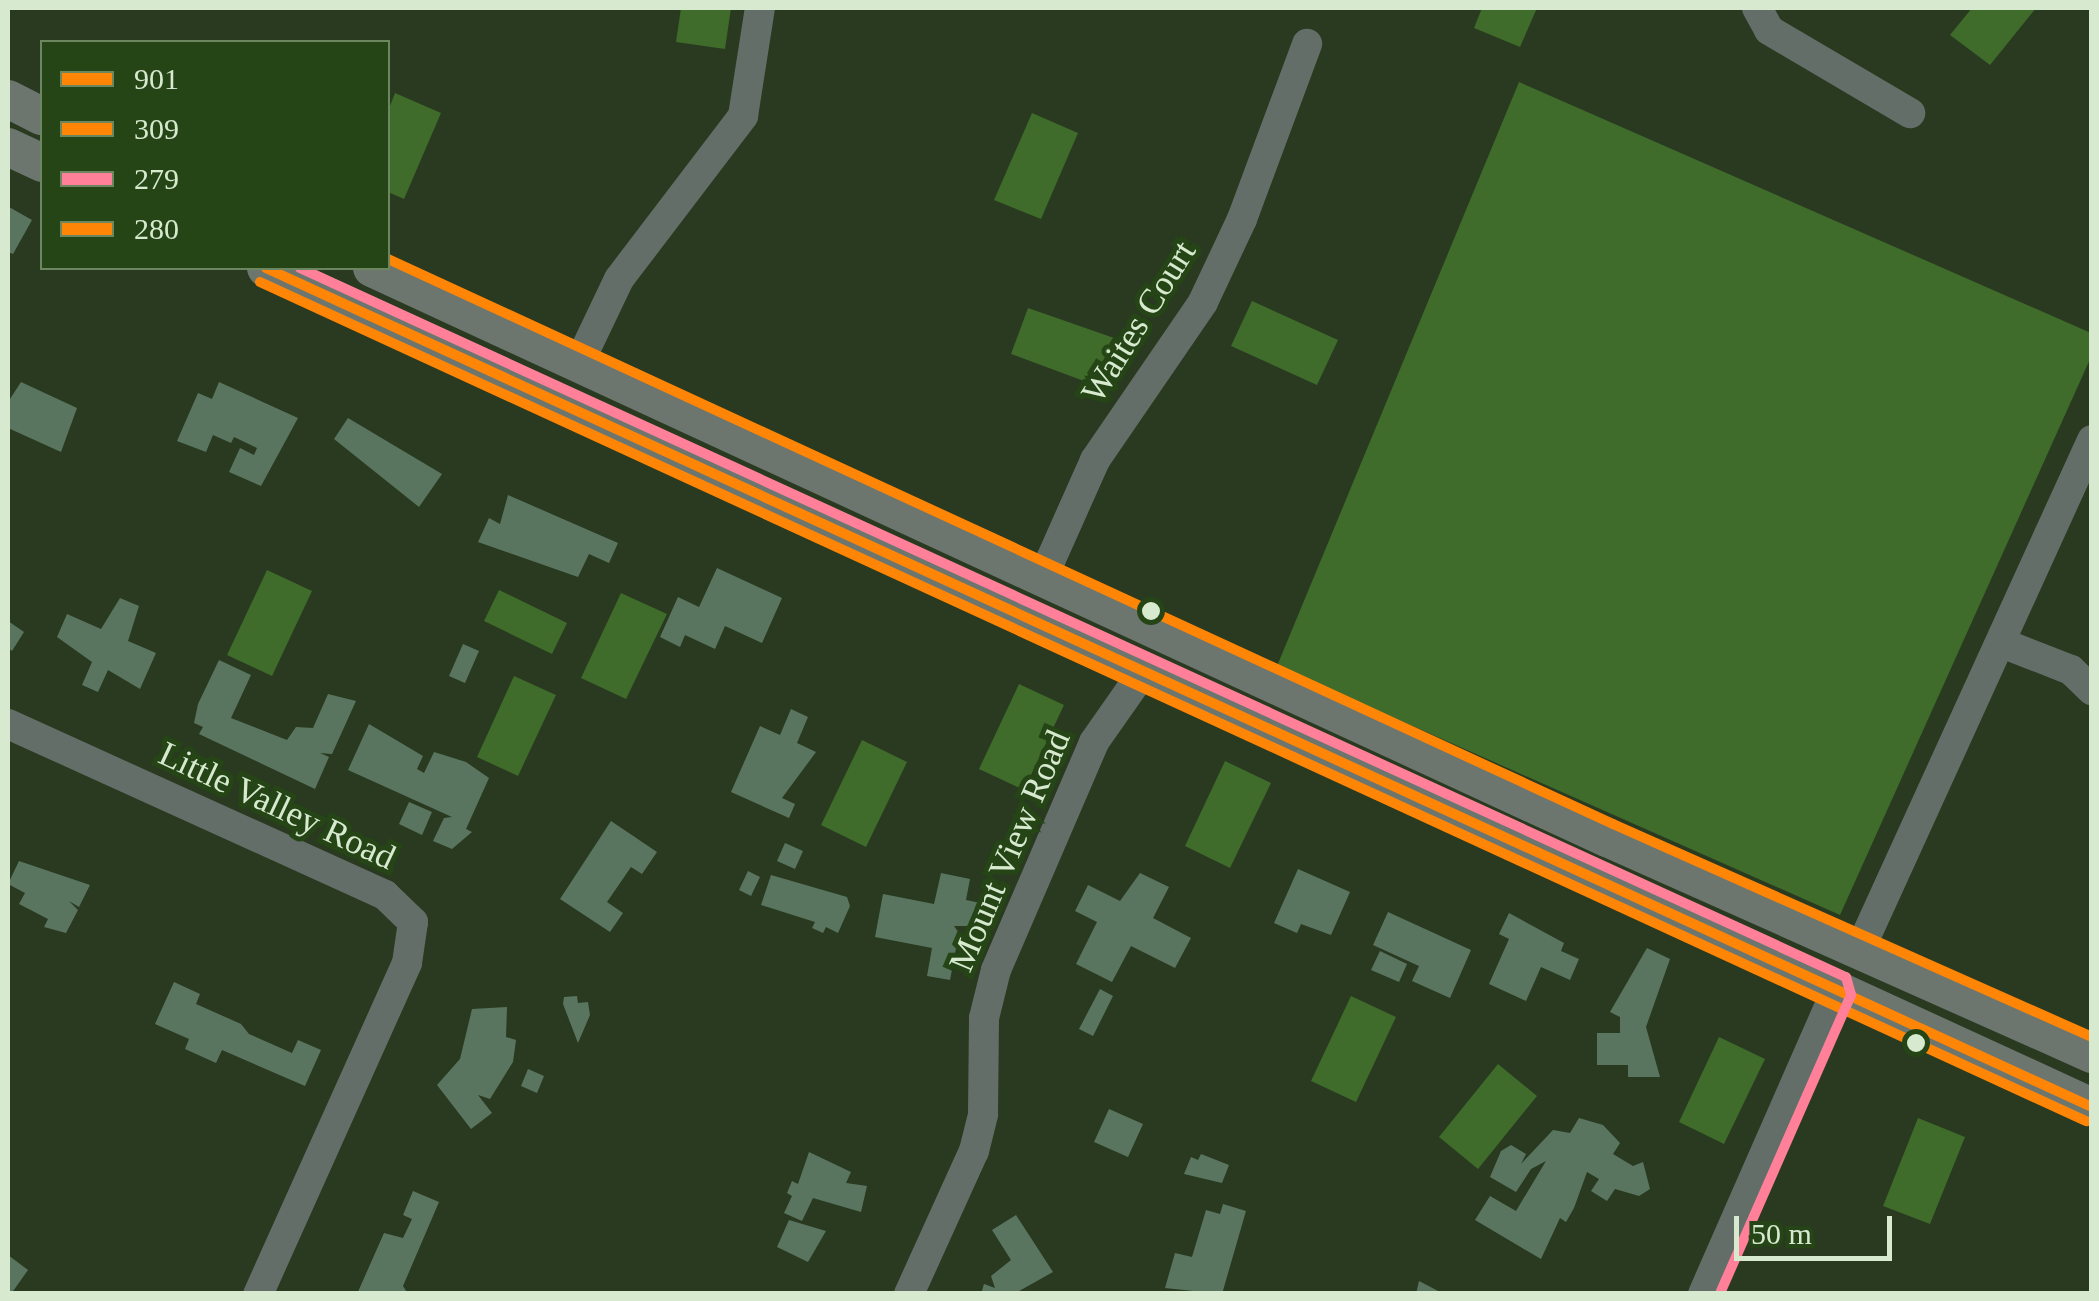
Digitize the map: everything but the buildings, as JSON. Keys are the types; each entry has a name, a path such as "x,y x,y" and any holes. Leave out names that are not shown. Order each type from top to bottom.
{"main road":[{"path":"8,99 40,115"},
{"path":"270,270 1140,675 2081,1102 2090,1054 1860,947 1607,838 376,270"},
{"path":"822,527 841,484"},
{"path":"1860,947 1856,970 1930,1008 1969,1050"}],"street":[{"path":"579,362 629,264 743,116 760,8"},
{"path":"1757,8 1770,30 1910,113"},
{"name":"Waites Court","path":"1043,577 1096,460 1203,302 1307,44"},
{"path":"1860,947 2092,440"},
{"path":"2002,643 2071,670 2092,690"},
{"name":"Mount View Road","path":"909,1294 974,1151 983,1114 984,1018 996,970 1094,742 1140,675"},
{"name":"Little Valley Road","path":"8,724 385,895 414,922 407,963 258,1294"},
{"path":"1703,1294 1837,988"}],"green space":[{"path":"681,8 731,8 725,49 676,42"},
{"path":"1482,8 1537,8 1520,47 1474,28"},
{"path":"1972,8 2036,8 1990,65 1950,35"},
{"path":"1519,82 2091,333 2091,357 1840,915 1277,666"},
{"path":"395,93 441,113 404,199 390,193 390,106"},
{"path":"1032,113 1078,133 1041,219 994,200"},
{"path":"1252,301 1338,340 1317,385 1231,346"},
{"path":"1028,308 1117,339 1100,387 1011,354"},
{"path":"267,570 312,591 272,676 227,655"},
{"path":"499,590 567,623 552,654 484,621"},
{"path":"621,593 667,614 626,699 581,678"},
{"path":"514,676 556,695 518,776 477,757"},
{"path":"1019,684 1064,705 1024,790 979,769"},
{"path":"862,740 907,762 866,847 821,825"},
{"path":"1225,761 1271,783 1230,868 1185,846"},
{"path":"1351,996 1396,1017 1356,1102 1311,1081"},
{"path":"1719,1037 1765,1059 1724,1144 1679,1122"},
{"path":"1498,1064 1537,1096 1478,1169 1439,1137"},
{"path":"1918,1118 1965,1137 1930,1224 1883,1206"}],"transit line":[{"name":"280","path":"390,260 1613,824 2092,1037"},
{"name":"901","path":"270,270 2092,1107"},
{"name":"279","path":"304,270 1846,977 1851,995 1720,1294"},
{"name":"309","path":"260,282 2086,1121"}]}
